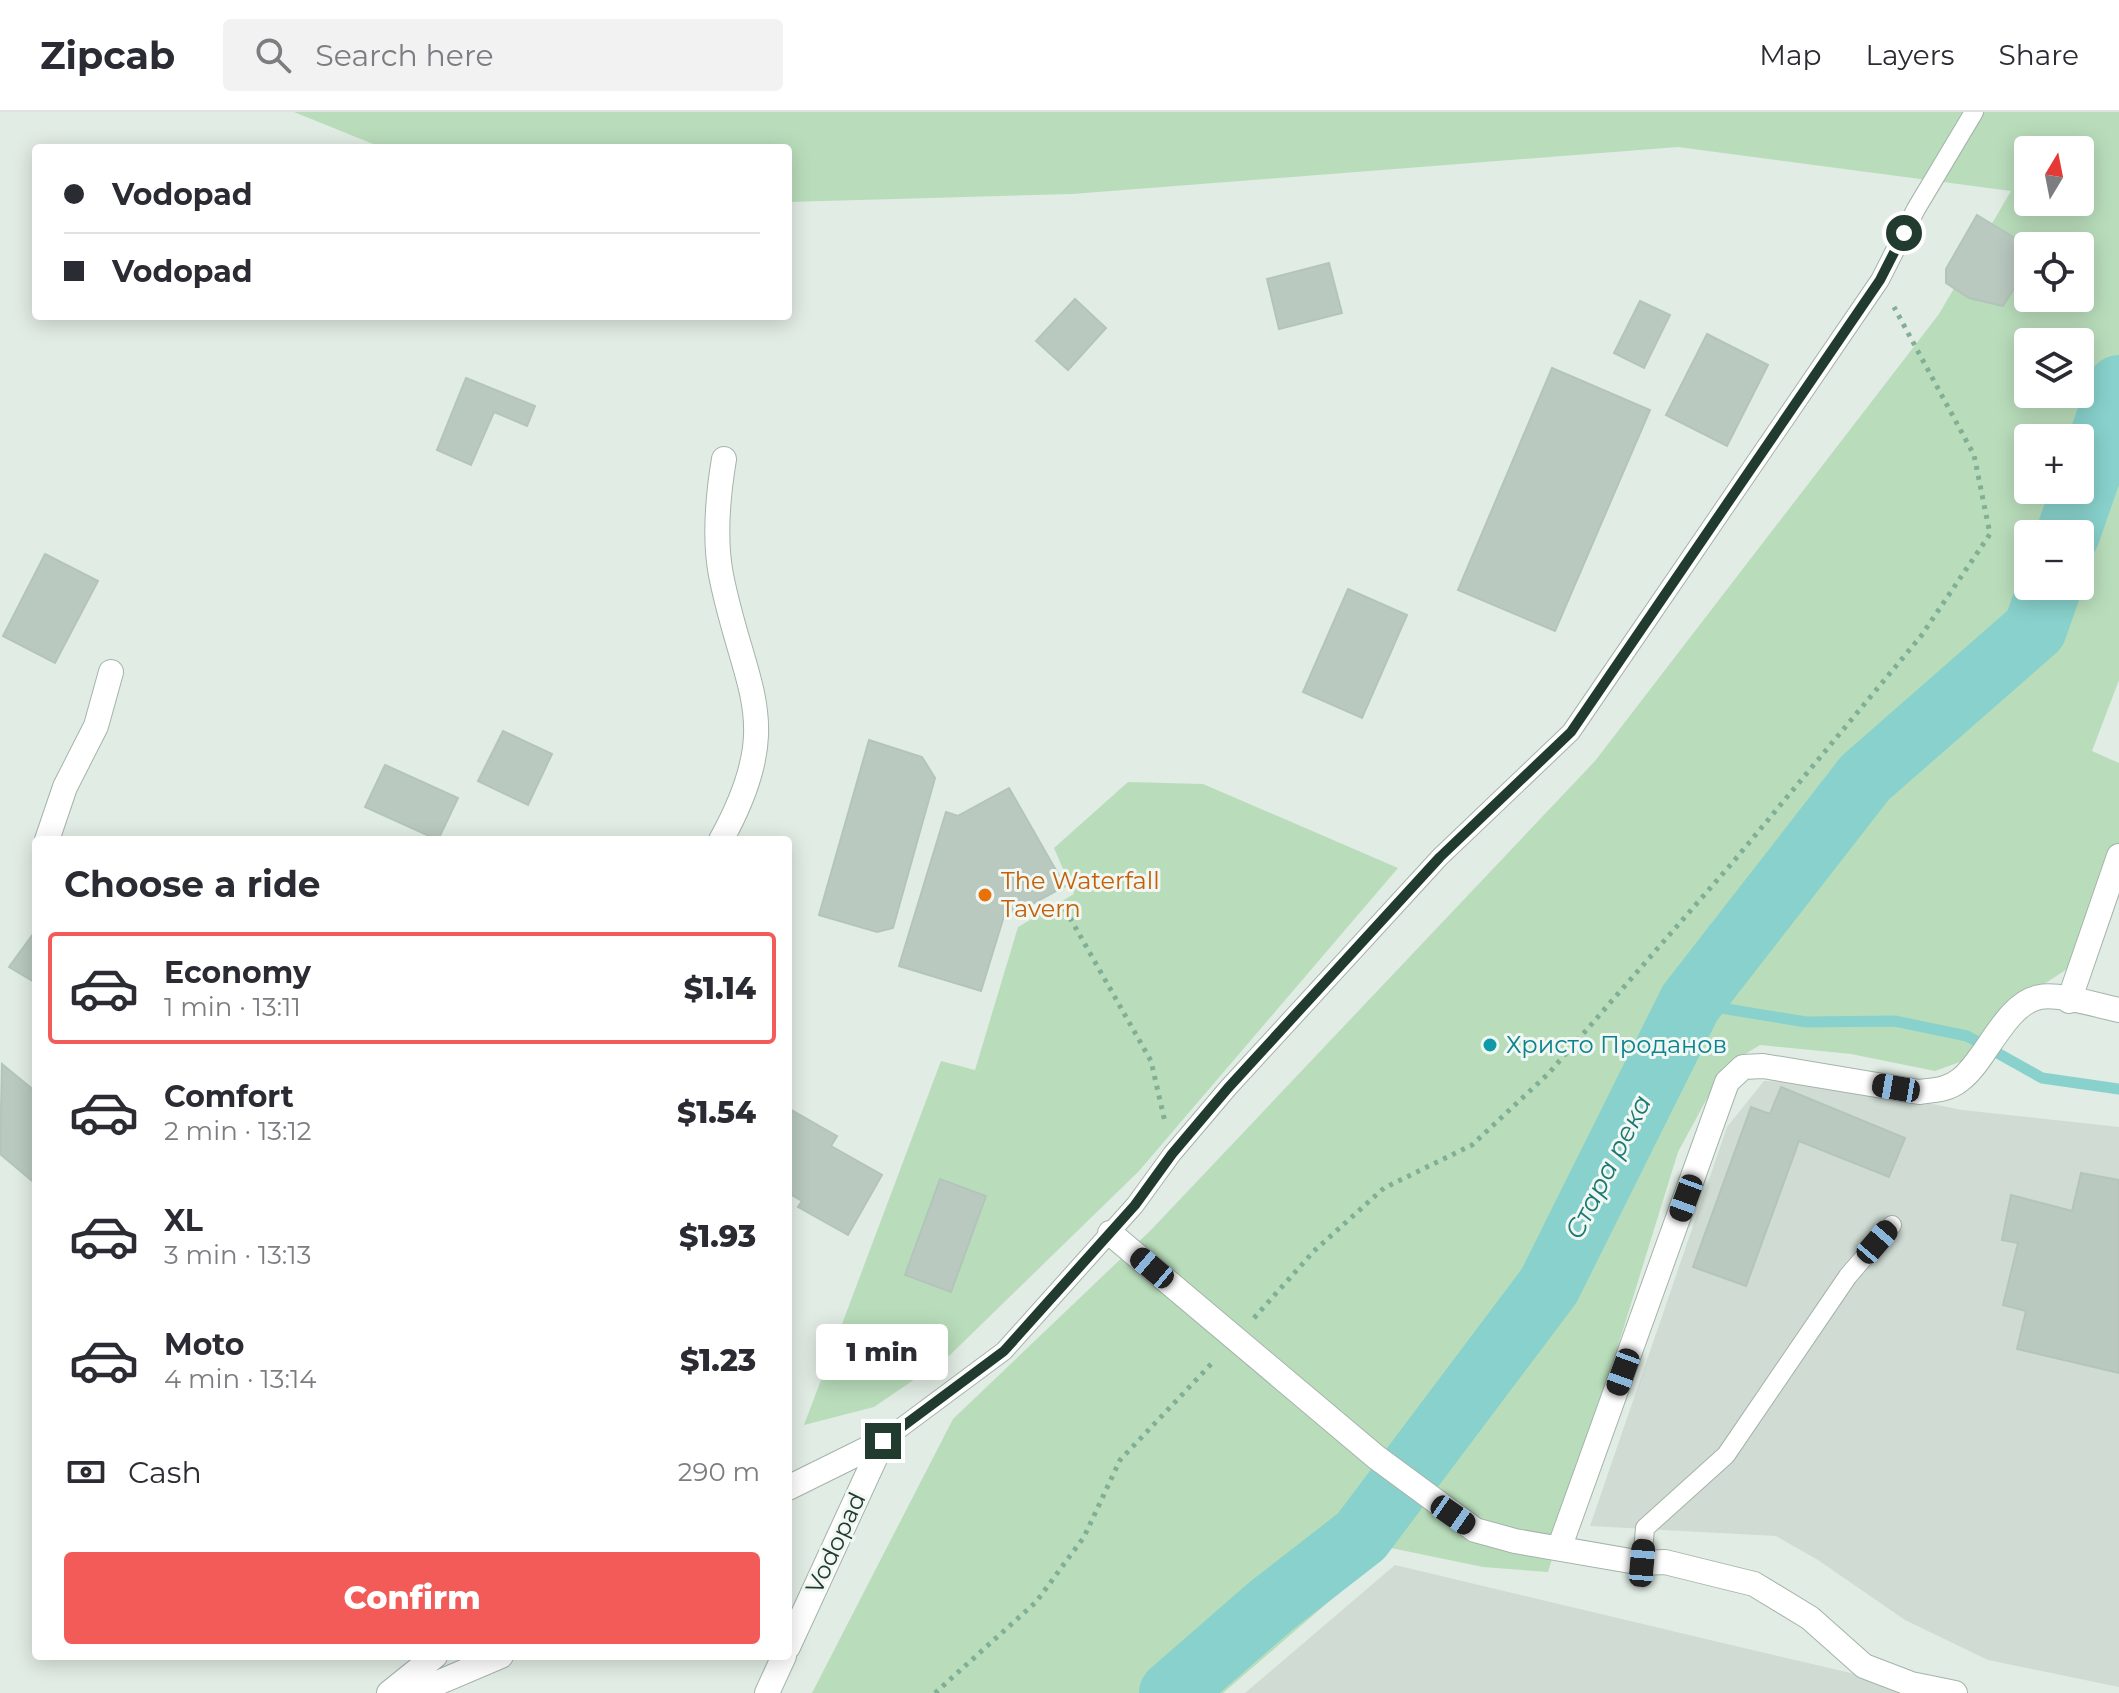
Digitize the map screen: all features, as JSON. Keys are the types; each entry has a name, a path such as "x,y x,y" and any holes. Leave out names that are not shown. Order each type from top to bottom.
{"street":[{"path":"723,836 744,799 758,732 755,695 720,571 718,520 724,459"},
{"path":"48,836 65,787 96,726 111,672"},
{"path":"2069,1001 2119,856"},
{"path":"1560,1546 1727,1082 1743,1067 1763,1066 1919,1092 1944,1089 1962,1079 2017,1010 2031,999 2044,996 2119,1010"},
{"path":"1110,1233 1376,1457 1475,1530 1515,1541 1560,1546 1642,1563 1665,1562 1754,1584 1810,1618 1864,1666 1911,1684 1955,1693"},
{"path":"792,1486 883,1441"},
{"name":"Vodopad","path":"792,1638 883,1441"},
{"path":"389,1693 430,1660"},
{"path":"414,1693 492,1660"},
{"path":"767,1693 782,1660"}],"lane":[{"name":"Vodopad","path":"883,1441 1004,1351 1110,1233 1172,1154 1440,857 1571,732 1880,280 1916,209 1974,112"},
{"path":"1642,1563 1645,1528 1726,1455 1848,1276 1892,1225"}],"path":[{"path":"935,1693 1036,1602 1084,1537 1120,1460 1236,1339 1314,1251 1384,1188 1472,1145 1548,1074 1733,862 1921,636 1990,534 1974,455 1880,280"},
{"path":"1065,909 1151,1061 1172,1154"}],"shaded area":[{"path":"1764,1081 1831,1083 1962,1110 2119,1127 2119,1687 1988,1660 1905,1620 1818,1560 1776,1536 1590,1526 1727,1127"},
{"path":"1395,1565 1727,1644 1936,1693 1245,1693"}],"green space":[{"path":"294,112 2119,112 2119,680 2092,751 2119,763 2119,848 2087,956 2038,988 1993,1050 1935,1071 1851,1054 1760,1045 1724,1067 1678,1152 1548,1572 1483,1567 1391,1548 1223,1693 812,1693 953,1419 1151,1230 1595,761 1939,314 2011,191 1678,147 1072,194 792,202 792,144 373,144"},
{"path":"1128,782 1203,784 1398,868 1139,1171 950,1355 874,1407 804,1425 941,1061 975,1070 1018,927 1074,894 1054,848"}],"building":[{"path":"1977,215 2014,237 2014,288 2003,306 1969,298 1946,283 1946,269"},
{"path":"1329,263 1342,313 1279,329 1267,279"},
{"path":"1075,299 1106,328 1068,370 1036,341"},
{"path":"1640,301 1670,315 1644,368 1614,353"},
{"path":"1707,334 1768,365 1727,446 1666,415"},
{"path":"1552,368 1650,410 1555,631 1458,590"},
{"path":"466,378 535,406 527,426 494,412 471,465 437,450"},
{"path":"45,554 98,581 55,663 3,636"},
{"path":"1348,589 1407,615 1362,718 1303,692"},
{"path":"503,731 552,754 528,805 478,781"},
{"path":"869,740 922,757 935,778 893,928 877,932 819,915"},
{"path":"385,765 458,798 440,836 429,836 365,807"},
{"name":"The Waterfall Tavern","path":"1009,788 1065,886 1014,914 1008,903 981,991 899,966 946,812 958,816"},
{"path":"32,935 32,981 9,967"},
{"path":"2,1064 32,1089 32,1181 0,1154"},
{"path":"1781,1087 1905,1138 1889,1177 1799,1141 1746,1286 1693,1267 1751,1107 1770,1114"},
{"path":"792,1110 837,1136 831,1146 882,1175 848,1235 798,1207 802,1201 792,1195"},
{"path":"2081,1173 2119,1180 2119,1373 2017,1349 2026,1311 2003,1305 2018,1243 2002,1240 2011,1195 2072,1211"},
{"path":"940,1179 986,1196 951,1292 905,1275"}],"waterway":[{"name":"Стара река","path":"2073,520 2119,387"},
{"name":"Стара река","path":"1171,1693 1271,1606 1361,1536 1549,1286 1690,1003 1865,778 2035,629 2045,600"},
{"path":"1690,1003 1806,1022 1895,1021 1967,1036 2042,1078 2119,1089"}],"place":[{"name":"The Waterfall Tavern","path":"985,895"},
{"name":"Христо Проданов","path":"1490,1045"}],"route":[{"path":"883,1441 1004,1351 1135,1205 1172,1154 1228,1088 1440,857 1571,732 1880,280 1904,233"}]}
